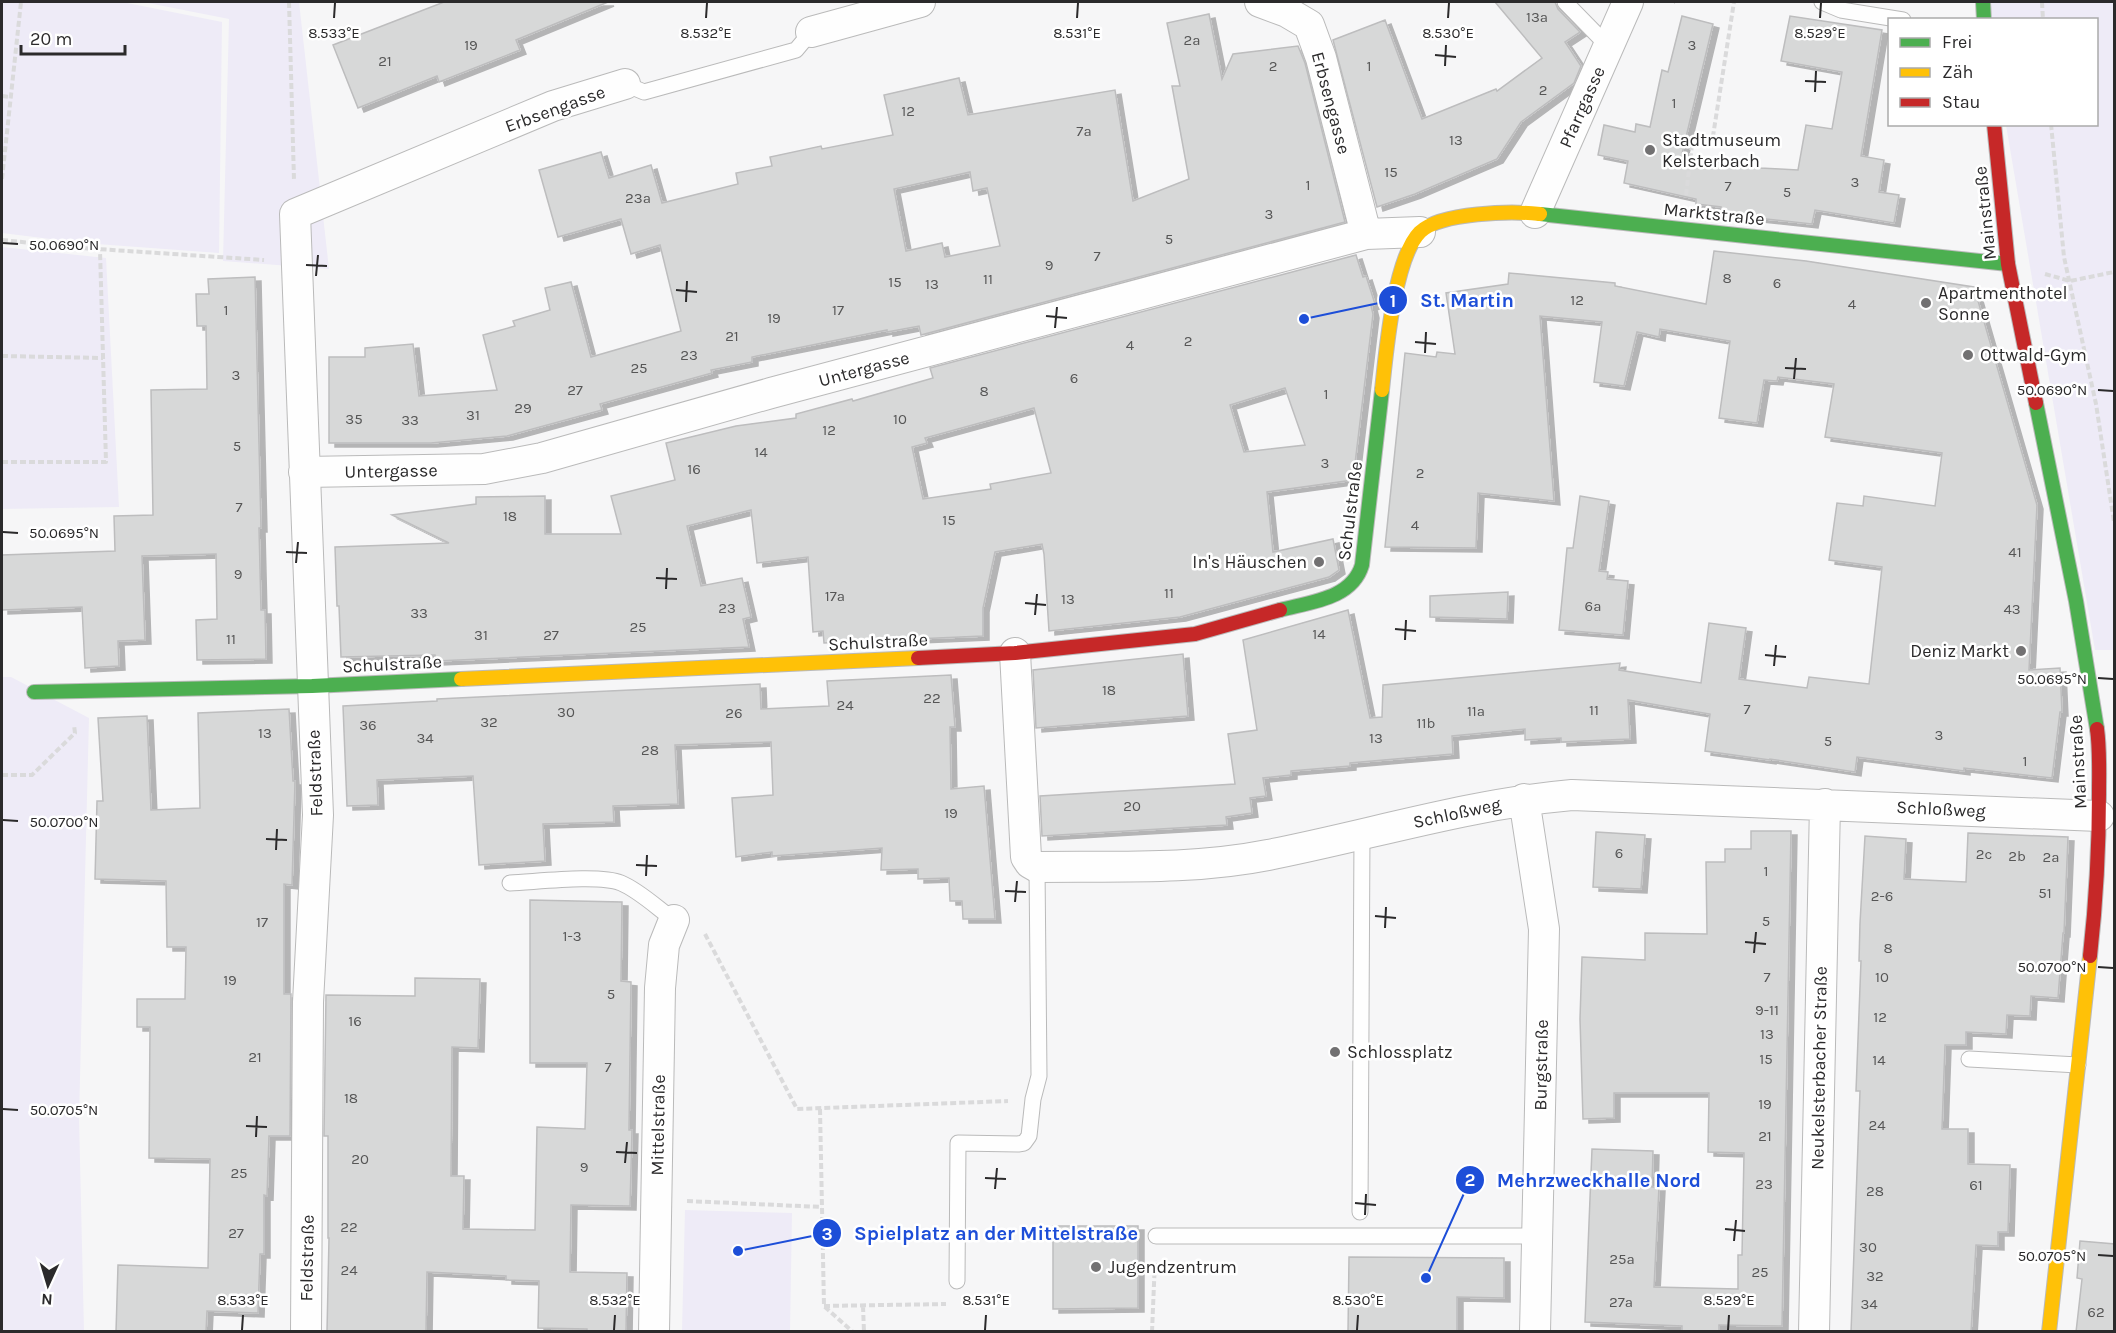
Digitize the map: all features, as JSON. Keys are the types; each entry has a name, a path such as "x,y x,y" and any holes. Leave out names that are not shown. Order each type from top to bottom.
{"street":[{"name":"Erbsengasse","path":"811,32 920,2"},
{"name":"Erbsengasse","path":"1260,2 1287,12 1309,25 1321,58 1366,234"},
{"name":"Pfarrgasse","path":"1535,213 1628,2"},
{"path":"1983,2 1984,18"},
{"name":"Erbsengasse","path":"295,214 553,106 625,84"},
{"name":"Mainstraße","path":"1994,126 2008,264 2076,601 2099,744 2099,921 2078,1065 2049,1332"},
{"name":"Marktstraße","path":"1420,232 1433,224 1478,214 1535,213 2008,264"},
{"name":"Feldstraße","path":"295,214 318,815 308,1002 306,1332"},
{"name":"Untergasse","path":"304,472 483,469 542,458 771,393 1366,234 1420,232"},
{"name":"Schulstraße","path":"34,692 312,686 1015,653 1195,634 1336,595 1356,580 1362,565 1396,295 1410,246 1420,232"},
{"path":"1015,653 1026,857 1037,867"},
{"name":"Schloßweg","path":"1037,867 1196,864 1267,856 1362,833 1524,799 1572,795 2099,816"},
{"name":"Burgstraße","path":"1524,799 1544,929 1535,1332"},
{"name":"Neukelsterbacher Straße","path":"1814,1332 1825,804"},
{"name":"Mittelstraße","path":"654,1332 660,988 664,945 674,920"}],"lane":[{"path":"1565,2 1608,46"},
{"path":"1822,2 1841,10 1891,18"},
{"name":"Erbsengasse","path":"625,84 644,92 796,50 811,32"},
{"path":"1360,1212 1362,833"},
{"path":"957,1281 958,1143 1024,1143 1029,1136 1033,1099 1039,1076 1037,867"},
{"path":"510,883 602,878 620,882 674,920"},
{"path":"1969,1059 2078,1065"},
{"path":"1156,1236 1537,1236"}],"path":[{"path":"2,180 21,2"},
{"path":"290,2 295,214"},
{"path":"1682,229 1692,144 1713,136 1734,2"},
{"path":"2042,2 2043,18"},
{"path":"2,96 11,97"},
{"path":"2051,126 2064,257 2096,404 2115,522"},
{"path":"2,240 100,250 296,262"},
{"path":"2,462 106,462 100,250"},
{"path":"2070,281 2115,272"},
{"path":"2,356 103,358"},
{"path":"2,775 32,775 75,733 71,691"},
{"path":"674,920 702,928 797,1109 1033,1099"},
{"path":"820,1109 824,1306 853,1332"},
{"path":"656,1200 822,1207"},
{"path":"1152,1332 1156,1236"},
{"path":"824,1306 957,1304 957,1281"},
{"path":"863,1306 864,1332"}],"shaded area":[{"path":"2,2 122,2 222,22 219,253 83,243 2,233"},
{"path":"143,2 299,2 329,269 223,261 229,19"},
{"path":"1988,2 2114,2 2114,650 2095,650 2006,126 2098,126 2098,18 1989,18"},
{"path":"2,247 106,258 119,507 2,509"},
{"path":"2,677 11,677 89,718 79,1118 84,1331 2,1331"},
{"path":"685,1210 792,1213 790,1331 682,1331"}],"building":[{"path":"444,2 608,2 516,40 520,50 439,82 437,76 358,108 333,45"},
{"path":"1495,2 1555,2 1558,9 1580,32 1565,42 1581,66 1574,83 1521,122 1497,159 1415,194 1377,207 1333,40 1385,20 1422,119 1496,89 1497,91 1542,58"},
{"path":"1209,14 1222,79 1233,54 1298,46 1305,63 1345,222 921,335 919,326 887,332 887,330 752,357 752,362 711,370 712,373 600,404 602,410 507,436 431,443 329,443 329,357 365,357 365,348 413,344 419,396 497,390 483,335 515,326 513,321 550,310 545,288 571,282 591,357 681,331 660,245 631,254 621,219 558,237 539,170 601,152 609,178 651,165 662,203 738,184 736,173 772,166 770,157 821,146 822,149 893,135 884,95 959,78 968,115 1115,90 1133,201 1189,179 1172,86 1180,86 1167,23","holes":["970,172 973,191 987,188 1000,246 945,257 942,243 906,251 894,189"]},
{"path":"1682,16 1713,24 1681,158 1760,168 1798,170 1806,125 1832,129 1842,72 1781,61 1790,16 1882,30 1861,156 1884,160 1879,192 1899,195 1894,223 1815,210 1812,224 1720,214 1721,207 1696,204 1696,199 1624,183 1628,161 1598,155 1604,125 1635,132 1636,124 1650,127 1662,70 1668,72"},
{"path":"1714,251 1806,261 1974,287 2037,505 2029,670 2060,668 2062,712 2060,712 2052,778 1964,768 1964,771 1857,757 1855,772 1705,751 1710,714 1628,700 1630,739 1561,742 1561,738 1525,740 1525,729 1452,736 1453,754 1350,763 1350,766 1291,771 1291,775 1263,778 1266,796 1250,798 1252,813 1226,817 1227,825 1042,836 1040,796 1235,784 1228,734 1257,730 1243,640 1348,610 1370,718 1382,717 1383,685 1620,663 1619,670 1701,683 1709,623 1746,628 1739,679 1807,688 1809,677 1869,684 1882,567 1829,560 1837,503 1863,506 1864,496 1935,506 1942,453 1825,437 1834,384 1778,377 1777,381 1764,380 1757,423 1719,418 1730,341 1660,329 1659,337 1637,332 1624,386 1594,382 1602,322 1540,316 1554,501 1478,493 1476,548 1385,547 1405,353 1436,357 1437,352 1455,354 1446,293 1508,284 1509,273 1615,283 1615,286 1706,304"},
{"path":"1356,255 1375,304 1371,306 1373,314 1353,480 1267,492 1273,552 1333,539 1339,570 1329,577 1180,617 1049,631 1042,544 995,552 983,608 983,636 824,643 823,631 813,632 808,557 757,563 751,510 687,526 701,586 742,578 751,617 743,619 749,647 436,661 435,655 341,657 335,547 449,543 392,515 476,504 476,497 545,496 545,534 621,534 611,496 675,480 666,443 736,426 796,418 796,414 852,399 853,401 933,378 930,368","holes":["1285,388 1305,445 1244,452 1230,405","1034,408 1051,473 990,484 991,489 923,499 912,447 927,443 925,438"]},
{"path":"255,277 261,610 265,610 266,659 197,660 196,620 217,619 216,554 142,556 145,640 118,641 119,666 85,668 82,607 2,610 2,555 115,551 114,516 153,515 151,390 207,389 206,326 197,326 196,294 209,294 208,279"},
{"path":"1580,496 1609,501 1599,571 1608,572 1607,579 1628,581 1623,635 1559,630 1567,548 1573,548"},
{"path":"1508,592 1507,619 1430,617 1430,596"},
{"path":"1183,654 1188,716 1036,728 1033,670"},
{"path":"951,675 955,727 950,727 951,789 984,786 995,919 963,919 962,901 950,901 949,878 918,879 918,869 881,870 882,848 772,856 772,852 736,857 732,798 773,795 771,742 675,745 678,804 613,806 614,822 543,824 545,861 479,865 473,776 377,780 378,805 347,806 343,706 437,701 437,699 760,684 761,709 829,706 827,681"},
{"path":"289,709 293,781 295,781 292,885 284,884 284,994 291,994 290,1136 269,1136 267,1196 264,1195 264,1254 260,1254 258,1313 207,1311 206,1332 116,1332 118,1265 208,1268 210,1159 149,1158 150,1027 137,1027 137,999 185,999 186,947 167,947 166,881 95,879 97,801 103,801 98,718 147,716 151,810 200,808 198,713"},
{"path":"1751,831 1791,831 1782,1326 1719,1325 1719,1332 1682,1332 1682,1326 1585,1322 1592,1149 1653,1151 1652,1187 1659,1187 1654,1287 1738,1289 1738,1255 1742,1255 1744,1153 1708,1152 1709,1093 1614,1093 1614,1118 1583,1119 1580,1019 1582,957 1645,960 1645,933 1707,934 1706,862 1725,862 1725,849 1751,849"},
{"path":"1596,832 1645,835 1641,889 1593,887"},
{"path":"1968,833 2068,837 2064,933 2058,998 2031,996 2030,1016 2007,1015 2006,1034 1966,1032 1966,1045 1945,1045 1942,1129 1968,1129 1968,1164 2010,1165 2008,1232 1998,1232 1998,1246 1976,1245 1971,1332 1851,1332 1860,1091 1856,1091 1861,961 1859,961 1860,923 1865,836 1906,839 1904,879 1966,882"},
{"path":"530,900 622,902 621,981 631,982 630,1206 571,1205 570,1272 627,1273 626,1332 538,1328 539,1281 506,1280 506,1276 427,1272 426,1332 327,1332 328,1136 324,1136 326,995 415,996 415,978 480,979 478,1048 452,1047 451,1176 464,1176 463,1229 535,1230 537,1127 585,1129 587,1063 530,1063"},
{"name":"Jugendzentrum","path":"1053,1226 1138,1226 1138,1308 1053,1309"},
{"path":"2080,1241 2115,1244 2115,1332 2076,1332 2082,1279 2077,1278"},
{"path":"1349,1257 1504,1258 1504,1298 1457,1297 1457,1332 1348,1332"}],"traffic: fast":[{"path":"1983,2 1984,18"},
{"path":"1540,214 2008,264"},
{"path":"1280,610 1340,592 1357,576 1362,565 1382,390"},
{"path":"2036,403 2076,601 2097,729"},
{"path":"34,692 312,686 461,679"}],"traffic: slow":[{"path":"1382,390 1389,331 1398,284 1411,245 1420,232 1444,220 1477,214 1540,214"},
{"path":"461,679 918,658"},
{"path":"2049,1332 2090,956"}],"traffic: jam":[{"path":"1994,126 2008,264 2036,403"},
{"path":"918,658 1015,653 1195,634 1280,610"},
{"path":"2090,956 2098,834 2099,745 2097,729"}],"place":[{"name":"Stadtmuseum Kelsterbach","path":"1650,150"},
{"name":"Apartmenthotel Sonne","path":"1926,303"},
{"name":"St. Martin","path":"1304,319"},
{"name":"Ottwald-Gym","path":"1968,355"},
{"name":"In's Häuschen","path":"1319,562"},
{"name":"Deniz Markt","path":"2021,651"},
{"name":"Schlossplatz","path":"1335,1052"},
{"name":"Spielplatz an der Mittelstraße","path":"738,1251"},
{"name":"Jugendzentrum","path":"1096,1267"},
{"name":"Mehrzweckhalle Nord","path":"1426,1278"}]}
